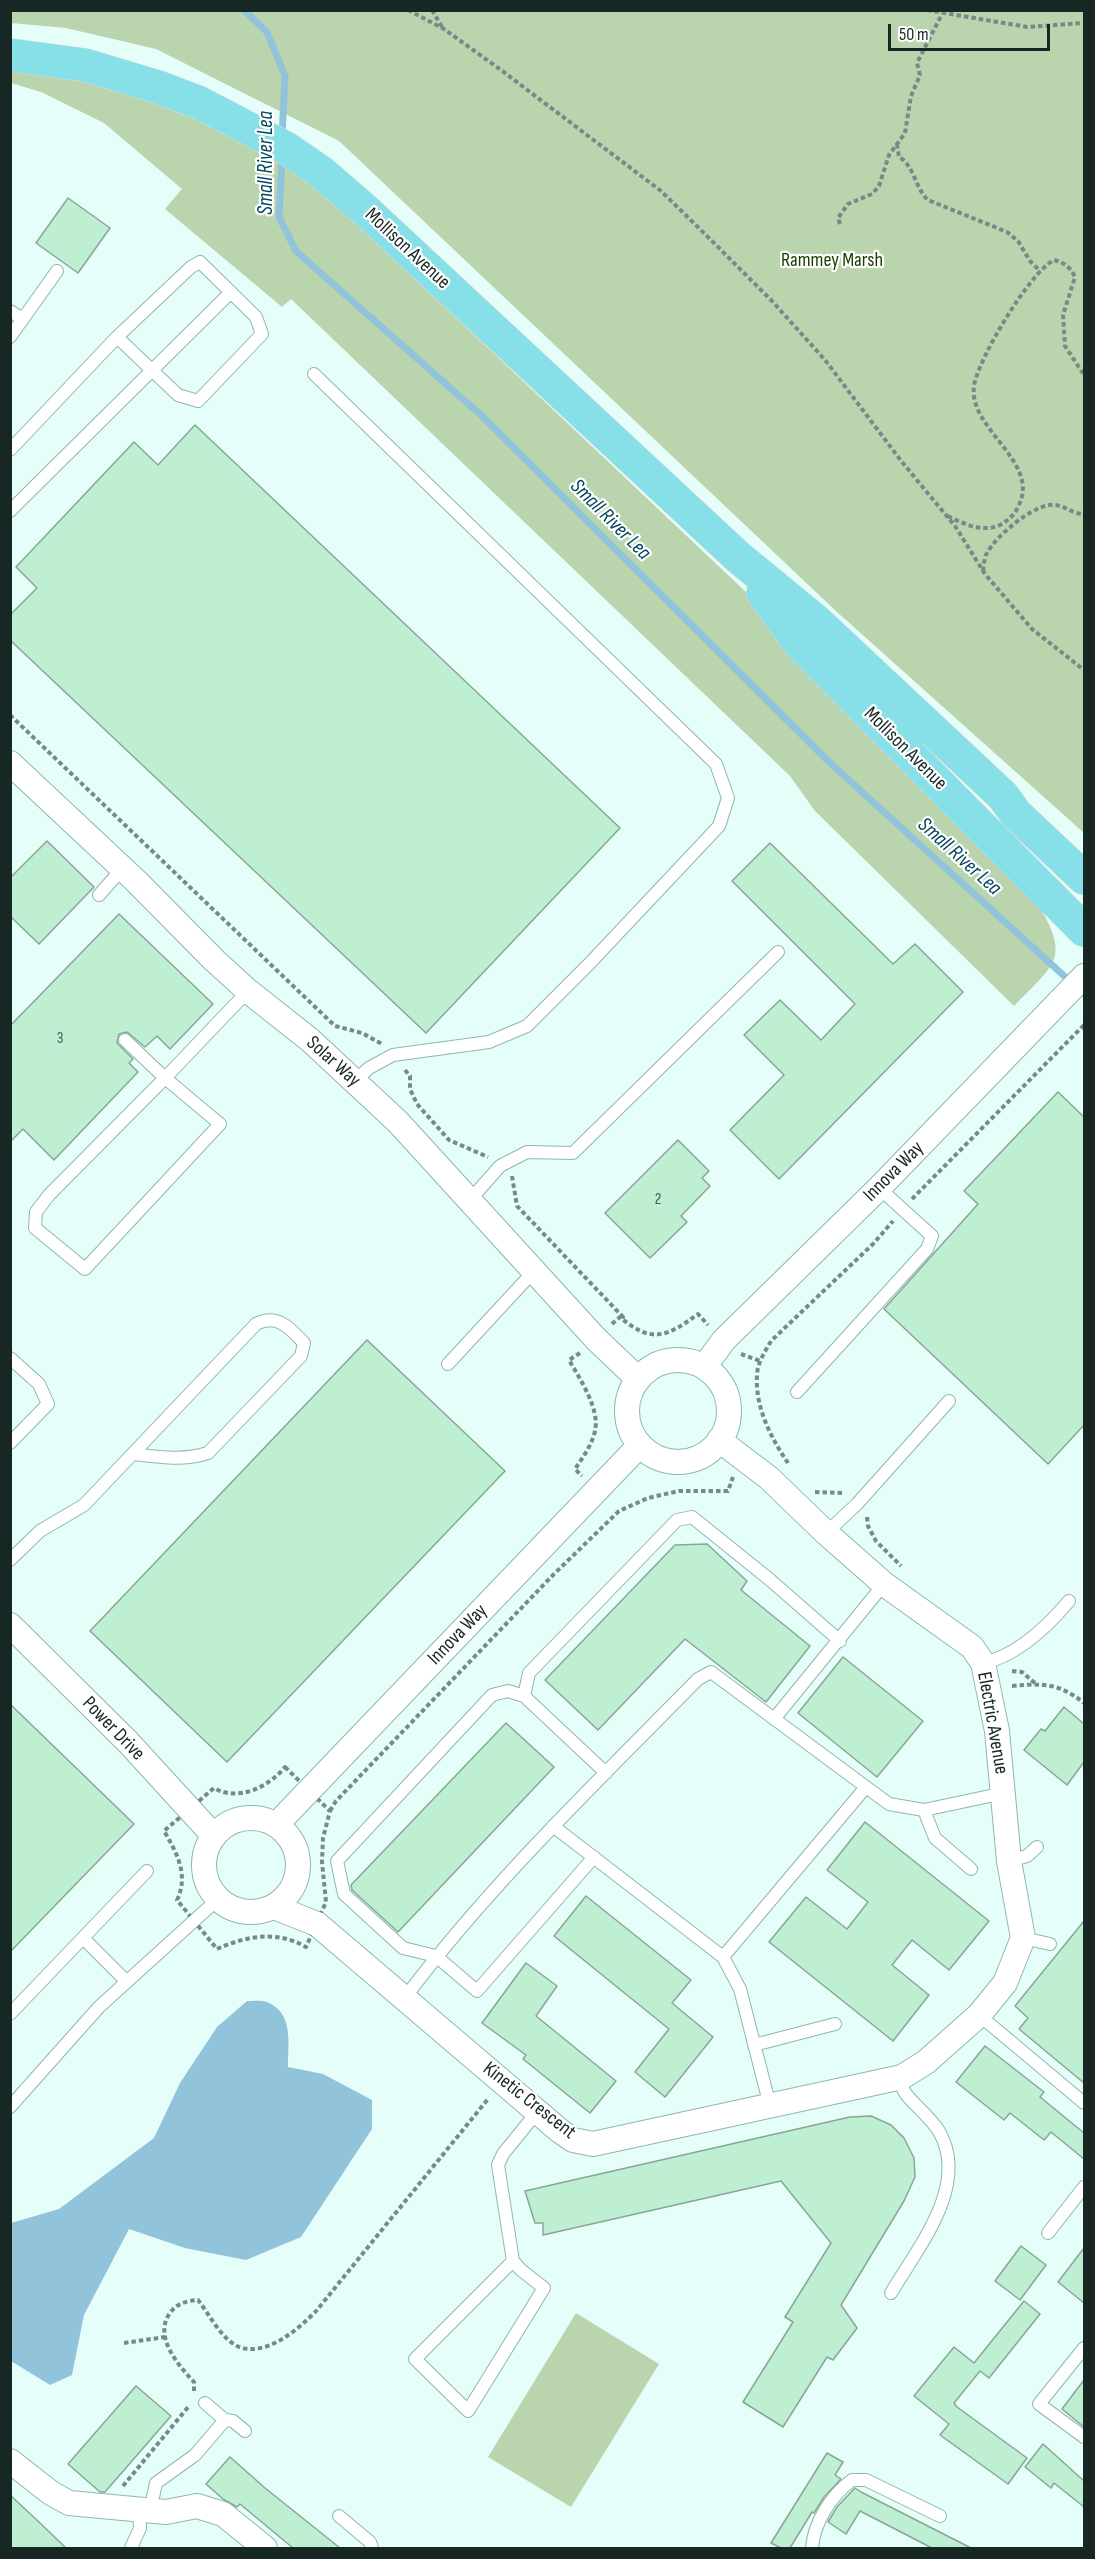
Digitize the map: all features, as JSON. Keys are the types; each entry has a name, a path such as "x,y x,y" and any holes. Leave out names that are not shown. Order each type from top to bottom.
{"main road":[{"name":"Mollison Avenue","path":"10,56 85,65 158,87 200,103 298,156 366,211 738,557 816,621 1003,796 1016,814 1084,878"},
{"name":"Mollison Avenue","path":"738,557 799,643 1084,930"}],"street":[{"name":"Solar Way","path":"10,763 248,991 310,1040 398,1122 596,1339 638,1379"},
{"name":"Innova Way","path":"704,1367 724,1340 879,1188 1084,976"},
{"path":"669,1360 686,1360 704,1367 718,1379 725,1392 729,1408 726,1425 719,1440 707,1452 692,1459 666,1460 651,1454 640,1445 630,1430 627,1416 630,1392 638,1379 653,1366 669,1360"},
{"name":"Electric Avenue","path":"719,1440 769,1479 884,1584 972,1647 983,1663 997,1731 1009,1861 1023,1938"},
{"name":"Innova Way","path":"276,1825 640,1445"},
{"name":"Power Drive","path":"10,1624 128,1742 214,1836"},
{"path":"250,1818 276,1825 287,1834 298,1860 297,1875 285,1899 274,1907 258,1912 244,1912 230,1908 218,1899 210,1888 204,1869 207,1848 214,1836 224,1826 236,1820 250,1818"},
{"name":"Kinetic Crescent","path":"274,1907 317,1924 537,2112 573,2140 593,2144 902,2077"},
{"path":"902,2077 926,2062 979,2015 1005,1983 1023,1938"},
{"path":"10,2461 51,2493 69,2503 107,2509 166,2512 197,2506 223,2514 265,2548"}],"lane":[{"path":"10,450 117,337 191,267 200,262 256,317 262,334 198,400 178,395 117,337"},
{"path":"10,337 57,271"},
{"path":"13,502 153,371 231,292"},
{"path":"10,311 23,319"},
{"path":"314,374 716,764 728,798 719,826 590,963 527,1026 489,1042 393,1055 369,1068 355,1081"},
{"path":"99,895 122,869"},
{"path":"470,1200 500,1166 527,1152 573,1153 778,952"},
{"path":"125,1040 165,1078 220,1124 85,1269 35,1228 36,1212 49,1195 165,1078 248,991"},
{"path":"797,1392 927,1249 932,1236 879,1188"},
{"path":"448,1364 535,1270"},
{"path":"10,1560 40,1532 84,1505 256,1324 266,1319 277,1321 291,1329 304,1343 301,1356 208,1453 177,1459 133,1454"},
{"path":"10,1358 39,1384 48,1404 10,1443"},
{"path":"826,1533 857,1504 949,1401"},
{"path":"524,1696 529,1673 677,1520 692,1517 769,1579 840,1641"},
{"path":"774,1719 840,1641 884,1584"},
{"path":"983,1663 1015,1652 1069,1601"},
{"path":"404,1999 436,1956 553,1826 698,1679 711,1672 889,1804 924,1810 1004,1793"},
{"path":"594,1857 477,1991 436,1956 403,1948 344,1894 337,1861 492,1695 508,1691 524,1696 606,1773"},
{"path":"723,1956 866,1787"},
{"path":"924,1810 935,1838 971,1869"},
{"path":"553,1826 723,1956 740,1989 770,2106"},
{"path":"1009,1861 1028,1856 1037,1847"},
{"path":"10,2014 147,1871"},
{"path":"10,2107 99,2007 195,1923 218,1899"},
{"path":"83,1938 127,1982"},
{"path":"1023,1938 1050,1944"},
{"path":"979,2015 1084,2103"},
{"path":"754,2045 835,2024"},
{"path":"891,2293 944,2202 950,2162 939,2133 928,2115 904,2091 902,2077"},
{"path":"513,2261 415,2359 468,2411 544,2288 513,2261 498,2165 503,2154 537,2112"},
{"path":"1048,2233 1084,2187"},
{"path":"1084,2348 1039,2404 1084,2437"},
{"path":"205,2403 225,2420 233,2421 245,2431"},
{"path":"131,2548 156,2483 195,2456 225,2420"},
{"path":"812,2548 818,2526 828,2504 840,2489 852,2480 866,2480 940,2516"},
{"path":"339,2516 370,2542 372,2548"}],"path":[{"path":"408,10 444,29 501,70 661,191 678,207 772,301 825,360 902,462 955,526 983,572 1032,629 1084,670"},
{"path":"432,10 444,29"},
{"path":"927,10 1026,27 1084,23"},
{"path":"840,225 838,218 844,208 872,194 879,186 889,156 906,128 911,96 920,75 917,63 942,14"},
{"path":"897,144 899,157 907,161 921,195 928,201 1007,232 1018,242 1040,271"},
{"path":"945,514 967,525 987,528 1007,521 1016,512 1021,500 1022,487 1018,471 986,423 977,404 974,387 979,370 996,337 1021,296 1040,271 1054,260 1063,262 1071,269 1075,277 1063,315 1065,346 1084,375"},
{"path":"983,572 985,555 996,538 1036,510 1050,504 1064,506 1077,514 1084,514"},
{"path":"10,716 335,1026 362,1033 379,1041 410,1076 410,1089 417,1104 449,1140 491,1158 513,1177 517,1206 623,1317 608,1328"},
{"path":"153,861 158,856"},
{"path":"790,1466 771,1437 764,1417 757,1375 760,1361 771,1341 873,1244 903,1209 1084,1024"},
{"path":"620,1317 644,1334 659,1335 672,1331 698,1314 705,1322"},
{"path":"575,1468 590,1447 596,1429 593,1410 569,1360 584,1350"},
{"path":"740,1354 760,1361"},
{"path":"810,1490 826,1494 844,1492 869,1520 868,1526 876,1541 909,1574"},
{"path":"330,1811 285,1767 271,1780 241,1793 223,1793 214,1788 164,1831 174,1846 182,1870 182,1886 177,1900 217,1949 245,1939 264,1936 284,1937 306,1947 326,1902 321,1862 323,1838 330,1811 342,1794 554,1574 619,1511 648,1498 679,1491 728,1491"},
{"path":"1013,1696 1008,1671 1022,1672 1037,1684"},
{"path":"1012,1686 1049,1684 1061,1688 1084,1703"},
{"path":"107,2509 194,2398 194,2382 181,2367 165,2337 163,2325 171,2311 184,2301 198,2300 228,2339 238,2346 250,2349 274,2344 298,2330 317,2310 492,2094"},
{"path":"124,2343 165,2337"}],"green space":[{"name":"Rammey Marsh","path":"10,11 1084,11 1084,833 837,612 339,141 156,49 66,28 11,23"},
{"path":"10,67 116,84 194,112 262,150 321,190 765,610 1036,900 1047,920 1056,948 1054,958 1041,979 1014,1006 815,811 790,776 291,299 282,307 165,209 182,189 104,123 41,92 11,83"},
{"path":"576,2313 659,2364 571,2507 488,2457"}],"water":[{"path":"247,2001 267,2002 282,2014 288,2030 288,2067 323,2074 372,2100 372,2129 301,2237 246,2260 185,2248 129,2229 84,2315 72,2375 50,2385 11,2361 11,2223 59,2209 154,2138 180,2083 217,2027"}],"building":[{"path":"68,198 110,228 78,273 36,243"},
{"path":"195,425 620,828 426,1033 10,640 10,615 37,588 16,567 134,442 158,465"},
{"path":"47,841 94,887 39,944 10,916 10,878"},
{"path":"770,843 893,964 915,944 963,992 779,1179 730,1130 784,1075 744,1035 780,1000 821,1040 855,1004 732,881"},
{"path":"119,914 213,1004 170,1049 157,1036 145,1047 127,1032 119,1034 117,1043 133,1059 129,1063 138,1072 54,1160 23,1129 10,1142 10,1026"},
{"path":"1058,1092 1084,1117 1084,1425 1048,1464 884,1309 978,1204 964,1191"},
{"path":"678,1140 709,1171 702,1178 710,1186 681,1216 687,1222 650,1258 605,1213"},
{"path":"367,1340 505,1471 227,1762 90,1631"},
{"path":"707,1544 747,1581 741,1590 810,1646 766,1702 685,1639 598,1730 545,1680 675,1545"},
{"path":"843,1657 923,1721 877,1777 798,1713"},
{"path":"10,1704 134,1824 10,1952"},
{"path":"1064,1707 1084,1724 1084,1762 1067,1785 1024,1750 1041,1729 1045,1731"},
{"path":"506,1723 554,1767 398,1932 352,1890 351,1885"},
{"path":"865,1822 989,1921 949,1970 912,1940 892,1965 929,1995 893,2041 769,1942 806,1897 847,1929 868,1902 827,1870"},
{"path":"586,1896 691,1980 672,2003 713,2037 665,2097 635,2072 669,2029 554,1936"},
{"path":"1084,1921 1084,2083 1019,2029 1028,2018 1015,2006"},
{"path":"526,1963 557,1986 536,2016 616,2081 590,2113 523,2059 526,2055 482,2023"},
{"path":"985,2046 1044,2092 1040,2097 1084,2133 1084,2159 1051,2132 1044,2140 1010,2113 1004,2120 956,2082"},
{"path":"871,2116 891,2125 904,2138 914,2158 915,2177 904,2201 841,2305 857,2328 833,2360 827,2357 783,2427 743,2402 793,2322 785,2317 831,2243 781,2181 543,2235 543,2223 535,2223 525,2191 850,2117"},
{"path":"1021,2246 1046,2265 1020,2300 995,2281"},
{"path":"1084,2248 1084,2303 1058,2282"},
{"path":"1024,2301 1040,2314 989,2378 980,2371 954,2403 1027,2458 1008,2484 940,2435 949,2424 914,2396 954,2347 974,2363"},
{"path":"1084,2380 1084,2427 1062,2409"},
{"path":"136,2386 171,2416 105,2492 100,2492 68,2464"},
{"path":"1043,2444 1084,2481 1084,2507 1054,2483 1051,2488 1025,2467"},
{"path":"827,2453 843,2462 835,2475 841,2479 824,2497 814,2513 812,2512 790,2548 781,2548 771,2543"},
{"path":"230,2457 340,2548 293,2548 240,2504 237,2507 223,2499 206,2484"},
{"path":"855,2488 971,2548 932,2548 860,2511 846,2534 828,2522 837,2507"},
{"path":"10,2495 40,2523 66,2548 10,2548"}],"waterway":[{"name":"Small River Lea","path":"244,10 267,32 285,76 282,136"},
{"name":"Small River Lea","path":"282,156 279,217 296,251 482,416 828,761 1084,994"}]}
